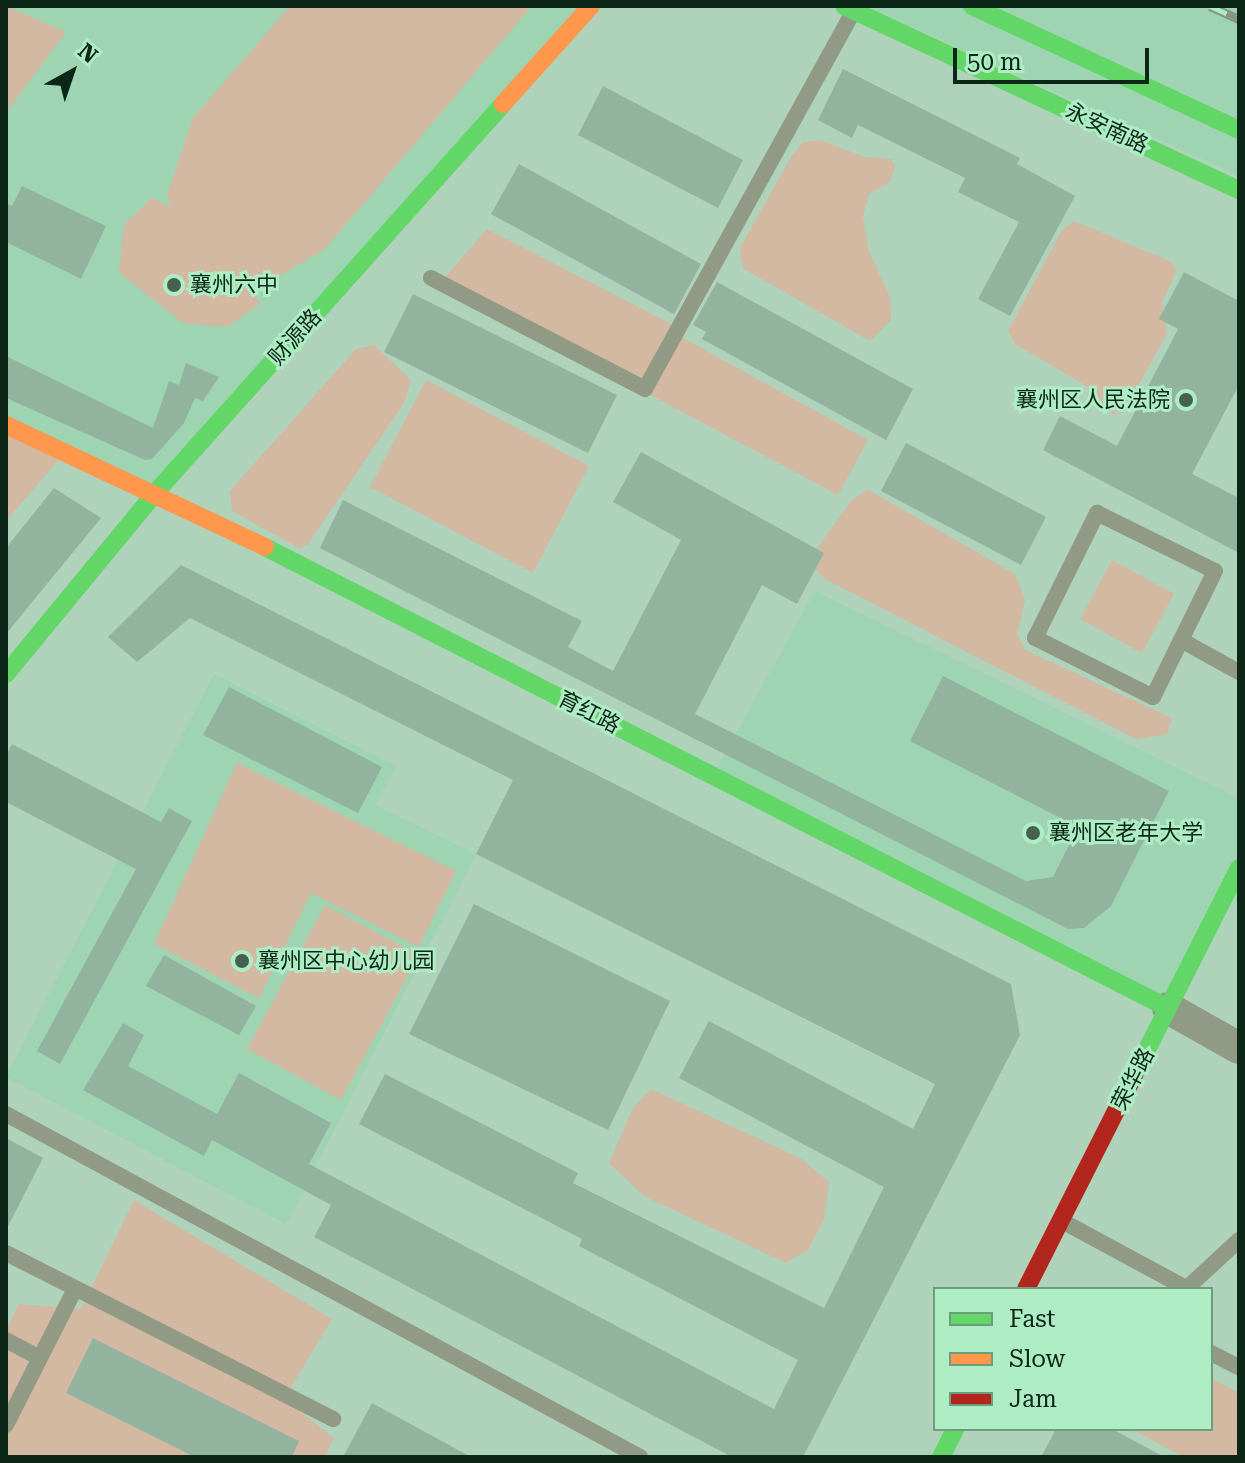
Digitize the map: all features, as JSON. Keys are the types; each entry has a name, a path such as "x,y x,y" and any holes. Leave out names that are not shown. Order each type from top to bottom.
{"street":[{"name":"财源路","path":"6,674 156,492 591,6"},
{"path":"972,6 1239,130"},
{"name":"永安南路","path":"849,8 1239,190"},
{"name":"育红路","path":"6,425 156,492 1168,1008"},
{"name":"荣华路","path":"1027,1287 1239,868"},
{"path":"1168,1008 1239,1048"},
{"path":"941,1457 954,1431"}],"lane":[{"path":"431,278 645,389 849,8"},
{"path":"1097,513 1215,571 1181,640 1153,697 1035,638 1097,513"},
{"path":"1181,640 1239,672"},
{"path":"6,1114 640,1457"},
{"path":"1061,1220 1184,1287"},
{"path":"1187,1287 1239,1240"},
{"path":"7,1256 333,1419"},
{"path":"6,1425 75,1289"},
{"path":"6,1340 40,1358"},
{"path":"1213,1354 1239,1367"}],"shaded area":[{"name":"襄州六中","path":"6,6 591,6 156,492 6,425"},
{"path":"6,6 66,32 6,113"},
{"path":"290,6 532,6 325,249 266,284 244,276 260,304 227,327 183,323 119,272 124,224 152,198 172,207 167,196 192,119"},
{"path":"866,6 1239,6 1239,176"},
{"path":"821,140 864,157 891,159 895,165 890,182 869,194 863,216 868,249 890,298 891,320 870,341 744,269 741,260 740,248 791,157 803,142"},
{"path":"1074,221 1170,261 1177,270 1162,302 1167,334 1123,413 1112,414 1090,388 1015,344 1008,331 1062,230"},
{"path":"487,229 679,328 676,334 868,440 838,495 440,283"},
{"path":"374,345 411,380 404,403 308,544 299,548 232,511 230,491 356,349"},
{"path":"426,380 589,466 533,573 370,487"},
{"path":"6,425 67,450 6,521"},
{"path":"867,489 1015,574 1025,600 1017,634 1025,650 1172,718 1167,734 1136,739 825,579 808,561 851,501"},
{"path":"1112,560 1174,594 1142,653 1080,619"},
{"name":"襄州区老年大学","path":"815,591 1239,798 1239,868 1168,1008 713,775"},
{"name":"襄州区中心幼儿园","path":"214,674 396,766 375,805 476,854 286,1224 6,1077"},
{"path":"237,763 456,871 419,947 311,893 259,998 154,944"},
{"path":"325,905 419,955 341,1100 247,1049"},
{"path":"651,1089 800,1158 829,1182 824,1219 808,1250 786,1263 644,1196 609,1163 633,1108"},
{"path":"134,1200 332,1319 284,1399 334,1438 325,1457 6,1457 6,1330 19,1304 81,1309"},
{"path":"1213,1379 1239,1393 1239,1457 1184,1457 1135,1431 1213,1431"}],"building":[{"path":"843,69 1020,158 1017,164 1075,196 1010,316 978,299 1019,222 958,192 965,178 858,125 852,138 818,120"},
{"path":"603,86 743,160 718,208 578,135"},
{"path":"519,164 701,264 674,314 491,214"},
{"path":"22,186 106,226 81,279 6,242 6,203 12,206"},
{"name":"襄州区人民法院","path":"1184,272 1239,301 1239,385 1192,474 1239,498 1239,553 1043,450 1060,416 1117,446 1178,329 1159,319"},
{"path":"717,282 913,389 886,440 702,339 706,332 693,325"},
{"path":"413,294 617,395 588,453 384,352"},
{"path":"6,356 153,428 169,381 179,385 186,363 219,377 203,401 195,398 184,423 152,459 145,460 6,398"},
{"path":"906,443 1046,517 1021,565 881,491"},
{"path":"641,452 824,553 797,604 762,585 695,714 1026,881 1053,877 1078,827 910,741 943,676 1169,791 1111,906 1084,928 1068,929 320,548 343,500 582,621 568,647 613,671 681,540 613,502"},
{"path":"54,488 101,518 6,634 6,548"},
{"path":"181,565 1011,984 1020,1035 803,1457 732,1457 314,1237 331,1205 212,1140 204,1156 83,1090 123,1023 144,1035 128,1066 217,1114 239,1073 331,1123 309,1164 774,1409 798,1360 579,1246 582,1239 359,1124 385,1074 578,1173 573,1183 824,1308 884,1187 679,1078 709,1021 913,1129 935,1084 476,854 513,780 190,618 137,662 108,637"},
{"path":"229,687 382,767 358,813 203,735"},
{"path":"12,744 161,822 169,808 192,821 60,1064 37,1051 136,869 6,802 6,756"},
{"path":"474,904 670,1001 608,1130 409,1034"},
{"path":"164,955 256,1006 239,1035 146,986"},
{"path":"6,1138 43,1158 6,1230"},
{"path":"93,1338 299,1441 292,1457 195,1457 66,1393"},
{"path":"372,1403 471,1457 343,1457"},
{"path":"1055,1431 1116,1431 1164,1457 1041,1457"}],"railway":[{"path":"1210,6 1239,19"}],"traffic: fast":[{"path":"844,6 1239,190"},
{"path":"972,6 1239,130"},
{"path":"6,674 156,492 503,104"},
{"path":"265,547 1168,1008"},
{"path":"1134,1075 1239,868"},
{"path":"941,1457 954,1431"}],"traffic: slow":[{"path":"503,104 591,6"},
{"path":"6,425 265,547"}],"traffic: jam":[{"path":"1027,1287 1134,1075"}],"place":[{"name":"襄州六中","path":"174,285"},
{"name":"襄州区人民法院","path":"1186,400"},
{"name":"襄州区老年大学","path":"1033,833"},
{"name":"襄州区中心幼儿园","path":"242,961"}]}
